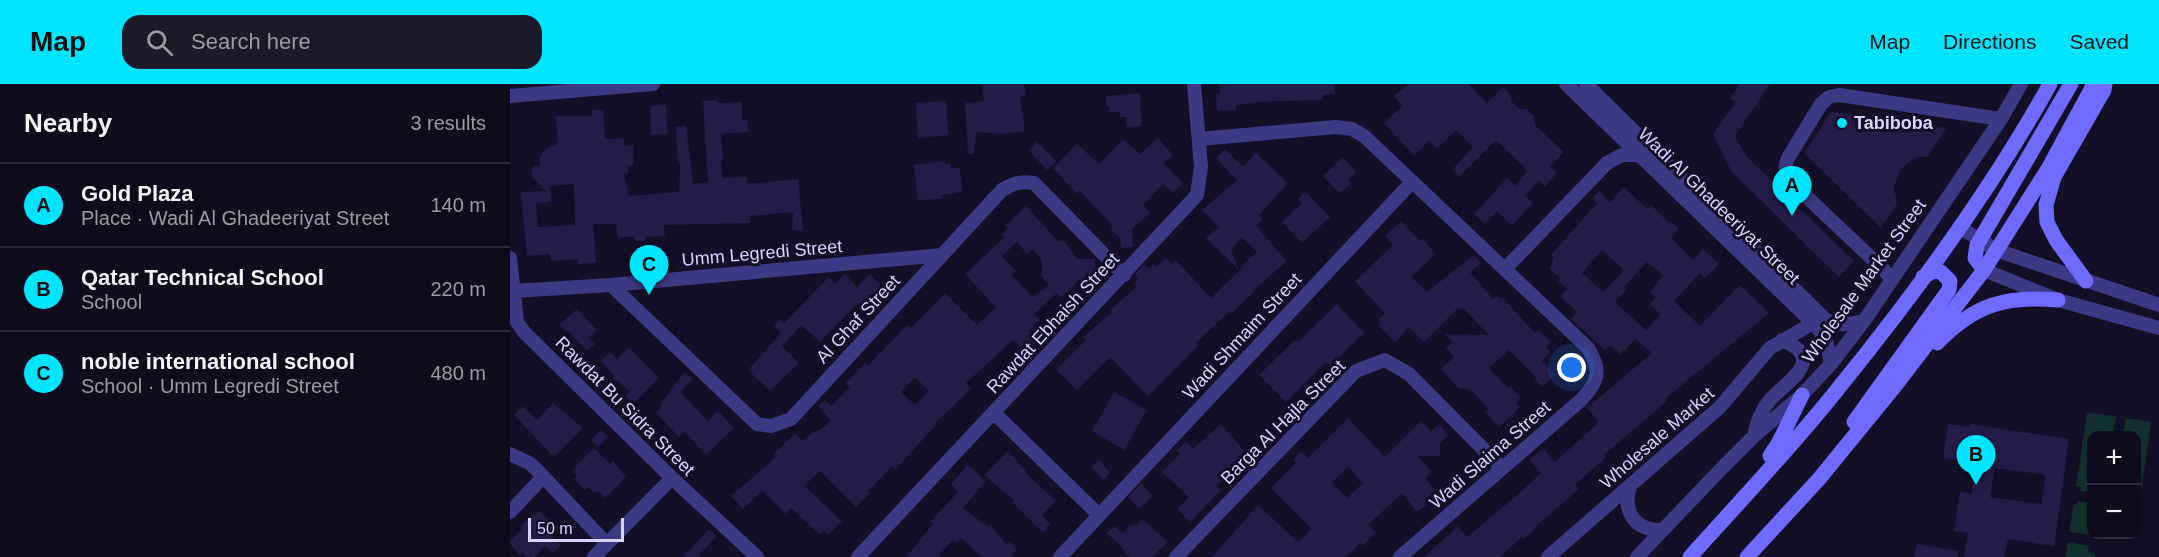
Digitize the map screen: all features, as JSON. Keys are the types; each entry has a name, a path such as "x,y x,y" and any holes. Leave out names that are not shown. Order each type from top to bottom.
{"main road":[{"path":"1690,557 1836,391 1923,277 2026,127 2050,84"},
{"path":"1984,270 1975,256 1975,248 2071,84"},
{"path":"1747,557 1819,479 1895,386 1984,270 2048,169 2094,84"},
{"path":"2086,281 2056,240 2047,222 2046,205 2054,177 2104,90 2105,84"},
{"path":"1819,479 1862,410 1949,290 1950,281 1941,272 1934,271 1923,277"},
{"path":"1895,386 1943,337 1972,313 2003,301 2034,298 2058,300"},
{"path":"1754,485 1802,395"}],"street":[{"path":"510,96 653,84"},
{"name":"Rawdat Ebhaish Street","path":"858,557 1197,195 1201,167 1194,84"},
{"name":"Wadi Al Ghadeeriyat Street","path":"1566,84 1813,323 1826,339 1831,364"},
{"name":"Wadi Al Ghadeeriyat Street","path":"1586,84 1825,318 1830,322 1844,324 1864,321"},
{"name":"Wholesale Market Street","path":"1637,557 1754,436 1802,395 1831,364 1864,321 2001,119 2020,84"},
{"path":"1892,280 1786,175 1786,162 1821,104 1829,97 1839,95 2001,119"},
{"name":"Wadi Slaima Street","path":"1200,139 1336,126 1352,129 1364,136 1588,348 1597,363 1597,376 1581,400 1400,557"},
{"path":"1607,163 1614,147 1615,130"},
{"path":"1505,269 1607,163 1622,155 1640,155"},
{"name":"Al Ghaf Street","path":"611,285 757,424 771,426 791,419 1002,190 1022,181 1034,183 1124,275"},
{"name":"Wadi Shmaim Street","path":"1060,557 1412,182"},
{"path":"1959,226 1996,250 2159,305"},
{"name":"Umm Legredi Street","path":"513,291 611,285 942,255"},
{"name":"Rawdat Bu Sidra Street","path":"510,258 517,322 524,332 672,478 757,557"},
{"path":"1984,270 2058,300 2159,328"},
{"name":"Wholesale Market","path":"1548,557 1720,407 1770,348 1813,323"},
{"path":"1754,436 1762,411 1768,402 1793,381 1803,363 1796,347 1782,340"},
{"name":"Barga Al Hajla Street","path":"1176,557 1356,371 1371,363 1385,360 1409,374 1502,468"},
{"path":"994,412 1099,515"},
{"path":"510,454 529,463 607,544"},
{"path":"510,512 543,477"},
{"path":"594,557 672,478"},
{"path":"1630,486 1626,498 1627,507 1634,519 1645,528 1654,531 1663,530"}],"green space":[{"path":"2087,413 2116,416 2114,431 2087,431 2087,492 2080,491 2081,487 2076,486"},
{"path":"2126,418 2151,422 2141,493 2141,431 2124,431"},
{"path":"2078,501 2087,502 2087,534 2069,532 2074,504"},
{"path":"2068,542 2089,546 2088,552 2095,554 2095,557 2066,557"}],"building":[{"path":"982,84 1024,84 1026,96 1020,96 1025,131 1001,134 976,132 974,154 968,154 965,103 984,101"},
{"path":"1219,84 1334,84 1335,94 1323,95 1323,100 1257,102 1236,105 1236,110 1217,111 1216,94 1220,94"},
{"path":"1408,84 1468,84 1487,103 1503,87 1511,96 1511,101 1534,116 1535,125 1564,152 1550,167 1557,173 1545,187 1539,181 1525,195 1533,203 1512,226 1497,211 1485,224 1474,214 1507,178 1515,186 1528,171 1496,140 1459,177 1452,170 1473,147 1456,130 1437,149 1429,141 1414,156 1384,123 1402,106 1394,96"},
{"path":"1740,84 1770,84 1735,136 1747,157 1854,261 1839,277 1731,171 1713,134 1736,102 1730,98"},
{"path":"1140,93 1142,126 1126,127 1126,117 1120,117 1120,112 1109,113 1106,96"},
{"path":"703,101 742,102 742,120 747,119 748,132 721,134 722,178 747,177 747,184 798,179 803,231 792,230 793,212 750,216 750,223 664,225 665,236 645,237 645,241 635,241 635,236 618,238 616,224 593,224 596,263 578,264 578,259 551,261 550,254 527,256 521,192 546,191 532,177 531,172 534,166 540,166 540,156 546,149 558,143 556,116 592,116 592,110 603,110 605,139 624,138 624,146 633,145 634,165 628,166 628,173 624,173 629,196 679,192 680,164 678,163 676,127 686,126 693,184 708,182","holes":["574,184 575,225 538,227 536,203 551,202 550,186"]},
{"path":"946,101 948,135 918,138 916,103"},
{"path":"666,105 667,134 651,135 650,106"},
{"path":"1831,112 1946,128 1927,157 1919,157 1910,161 1900,170 1894,187 1897,204 1881,228 1804,153"},
{"path":"1158,138 1173,155 1163,163 1183,183 1173,193 1163,184 1143,205 1150,213 1132,229 1133,247 1121,248 1120,238 1110,229 1113,226 1080,191 1077,194 1053,168 1077,144 1099,164 1123,139 1140,154"},
{"path":"1037,142 1056,161 1047,170 1028,150"},
{"path":"1225,149 1243,167 1256,153 1288,183 1259,215 1263,218 1256,226 1287,261 1232,313 1230,311 1196,343 1198,346 1148,396 1110,357 1077,390 1056,370 1086,340 1083,337 1136,287 1134,284 1138,279 1135,274 1144,264 1149,269 1154,264 1156,267 1166,258 1172,264 1176,260 1211,298 1244,266 1242,265 1257,252 1242,237 1231,250 1239,270 1206,238 1219,227 1202,210 1237,180 1216,158"},
{"path":"1343,157 1356,172 1348,180 1351,184 1341,192 1337,191 1323,176"},
{"path":"944,161 945,164 950,164 951,168 960,168 962,192 943,195 942,199 918,200 914,165"},
{"path":"1624,187 1647,209 1651,205 1670,224 1671,222 1679,229 1671,238 1693,260 1703,249 1719,264 1705,278 1700,273 1674,301 1700,326 1740,285 1769,313 1665,399 1667,401 1604,455 1606,457 1575,485 1579,489 1524,539 1522,537 1500,557 1424,557 1458,526 1467,537 1515,497 1541,473 1529,460 1543,448 1555,462 1599,422 1587,408 1652,353 1635,339 1621,354 1610,345 1605,350 1571,319 1577,312 1560,296 1568,289 1549,269 1554,258 1551,255 1597,203 1592,198 1599,191 1610,202","holes":["1602,250 1624,270 1603,292 1582,273","1647,262 1664,275 1650,292 1656,297 1650,304 1660,314 1646,330 1615,302 1627,289 1624,287"]},
{"path":"1306,192 1330,217 1302,243 1282,222 1302,203 1298,199"},
{"path":"1026,206 1059,242 1062,239 1078,259 1095,259 1095,280 1079,280 1061,298 1057,293 1034,314 1040,320 1029,331 1039,341 1027,352 1013,340 966,383 971,389 934,424 936,425 896,469 892,466 856,507 820,471 804,486 842,521 828,535 823,531 820,535 791,508 786,514 762,491 743,509 731,496 776,457 774,454 795,433 802,441 831,421 818,406 825,400 831,406 850,387 846,383 865,363 868,366 907,325 911,328 945,293 977,325 996,307 965,274 1005,237 1002,234 1008,228 1005,226","holes":["1017,242 1027,254 1032,249 1042,260 1041,276 1049,285 1033,297 1011,275 1016,271 1002,256","915,377 929,391 915,405 901,392"]},
{"path":"1401,221 1436,254 1411,277 1427,292 1474,255 1481,263 1470,272 1493,299 1497,296 1500,299 1502,297 1535,333 1538,330 1551,342 1546,347 1551,352 1542,361 1555,374 1542,387 1534,379 1536,377 1509,350 1489,368 1521,398 1516,403 1520,407 1499,427 1485,412 1488,408 1472,391 1459,389 1441,369 1454,357 1446,348 1453,342 1445,334 1489,335 1463,308 1460,310 1458,308 1424,342 1409,327 1395,342 1379,326 1379,319 1385,313 1355,281 1393,245 1385,236"},
{"path":"845,274 857,287 870,274 884,289 862,307 858,303 820,342 801,325 782,346 799,363 770,391 748,370 781,333 774,326 780,319 784,323 829,277 835,284"},
{"path":"1337,304 1364,333 1330,366 1326,362 1286,402 1259,375 1295,340 1298,342"},
{"path":"577,309 597,330 588,338 595,344 587,351 559,325"},
{"path":"629,347 659,378 633,404 625,396 630,392 614,380 613,375 601,361 610,352 617,359"},
{"path":"684,372 692,379 680,392 708,421 718,411 734,428 706,455 684,431 679,437 656,413"},
{"path":"1114,392 1147,410 1124,450 1092,431"},
{"path":"553,403 583,428 554,457 514,415 523,406 537,420"},
{"path":"1348,418 1385,457 1421,421 1431,431 1439,424 1448,435 1440,443 1440,456 1417,456 1432,471 1425,478 1439,495 1417,512 1402,493 1368,525 1376,533 1362,546 1360,543 1346,557 1212,557 1258,505 1298,542 1312,529 1271,488 1296,463 1293,459 1301,451 1308,458","holes":["1348,467 1363,483 1347,498 1332,482"]},
{"path":"1221,424 1249,456 1216,486 1221,490 1190,522 1177,509 1189,497 1162,472 1180,454 1176,451 1186,441 1193,449"},
{"path":"1948,424 1970,427 1971,424 2069,439 2054,546 2008,539 2004,557 1964,557 1968,533 1954,531 1960,492 1971,494 1976,465 1943,458","holes":["1995,468 2046,475 2041,504 1990,497"]},
{"path":"601,430 608,437 598,447 591,440"},
{"path":"594,448 610,464 613,461 626,477 605,498 598,491 595,493 588,487 585,490 574,479 577,475 572,470"},
{"path":"1008,451 1025,472 1056,501 1042,515 1050,524 1043,533 1012,502 1014,500 984,475"},
{"path":"1099,460 1110,473 1103,480 1091,466"},
{"path":"968,465 986,481 963,508 988,527 990,525 1006,544 1010,541 1017,550 1011,557 982,557 961,538 957,543 953,540 937,557 906,557 933,524 930,522 958,492 951,484"},
{"path":"1141,483 1153,496 1139,509 1128,497"},
{"path":"539,511 558,528 551,535 561,545 553,553 545,546 534,557 527,557 522,552 520,555 510,541 522,529 520,526"},
{"path":"1142,519 1168,542 1152,557 1129,557 1106,533 1115,526 1123,533 1129,526 1136,525"},
{"path":"709,529 717,536 697,557 683,557"},
{"path":"1917,544 1959,551 1958,557 1914,557"}],"place":[{"name":"Tabiboba","path":"1842,123"},
{"name":"Gold Plaza","path":"1792,216"},
{"name":"noble international school","path":"649,295"},
{"name":"Qatar Technical School","path":"1976,485"}]}
